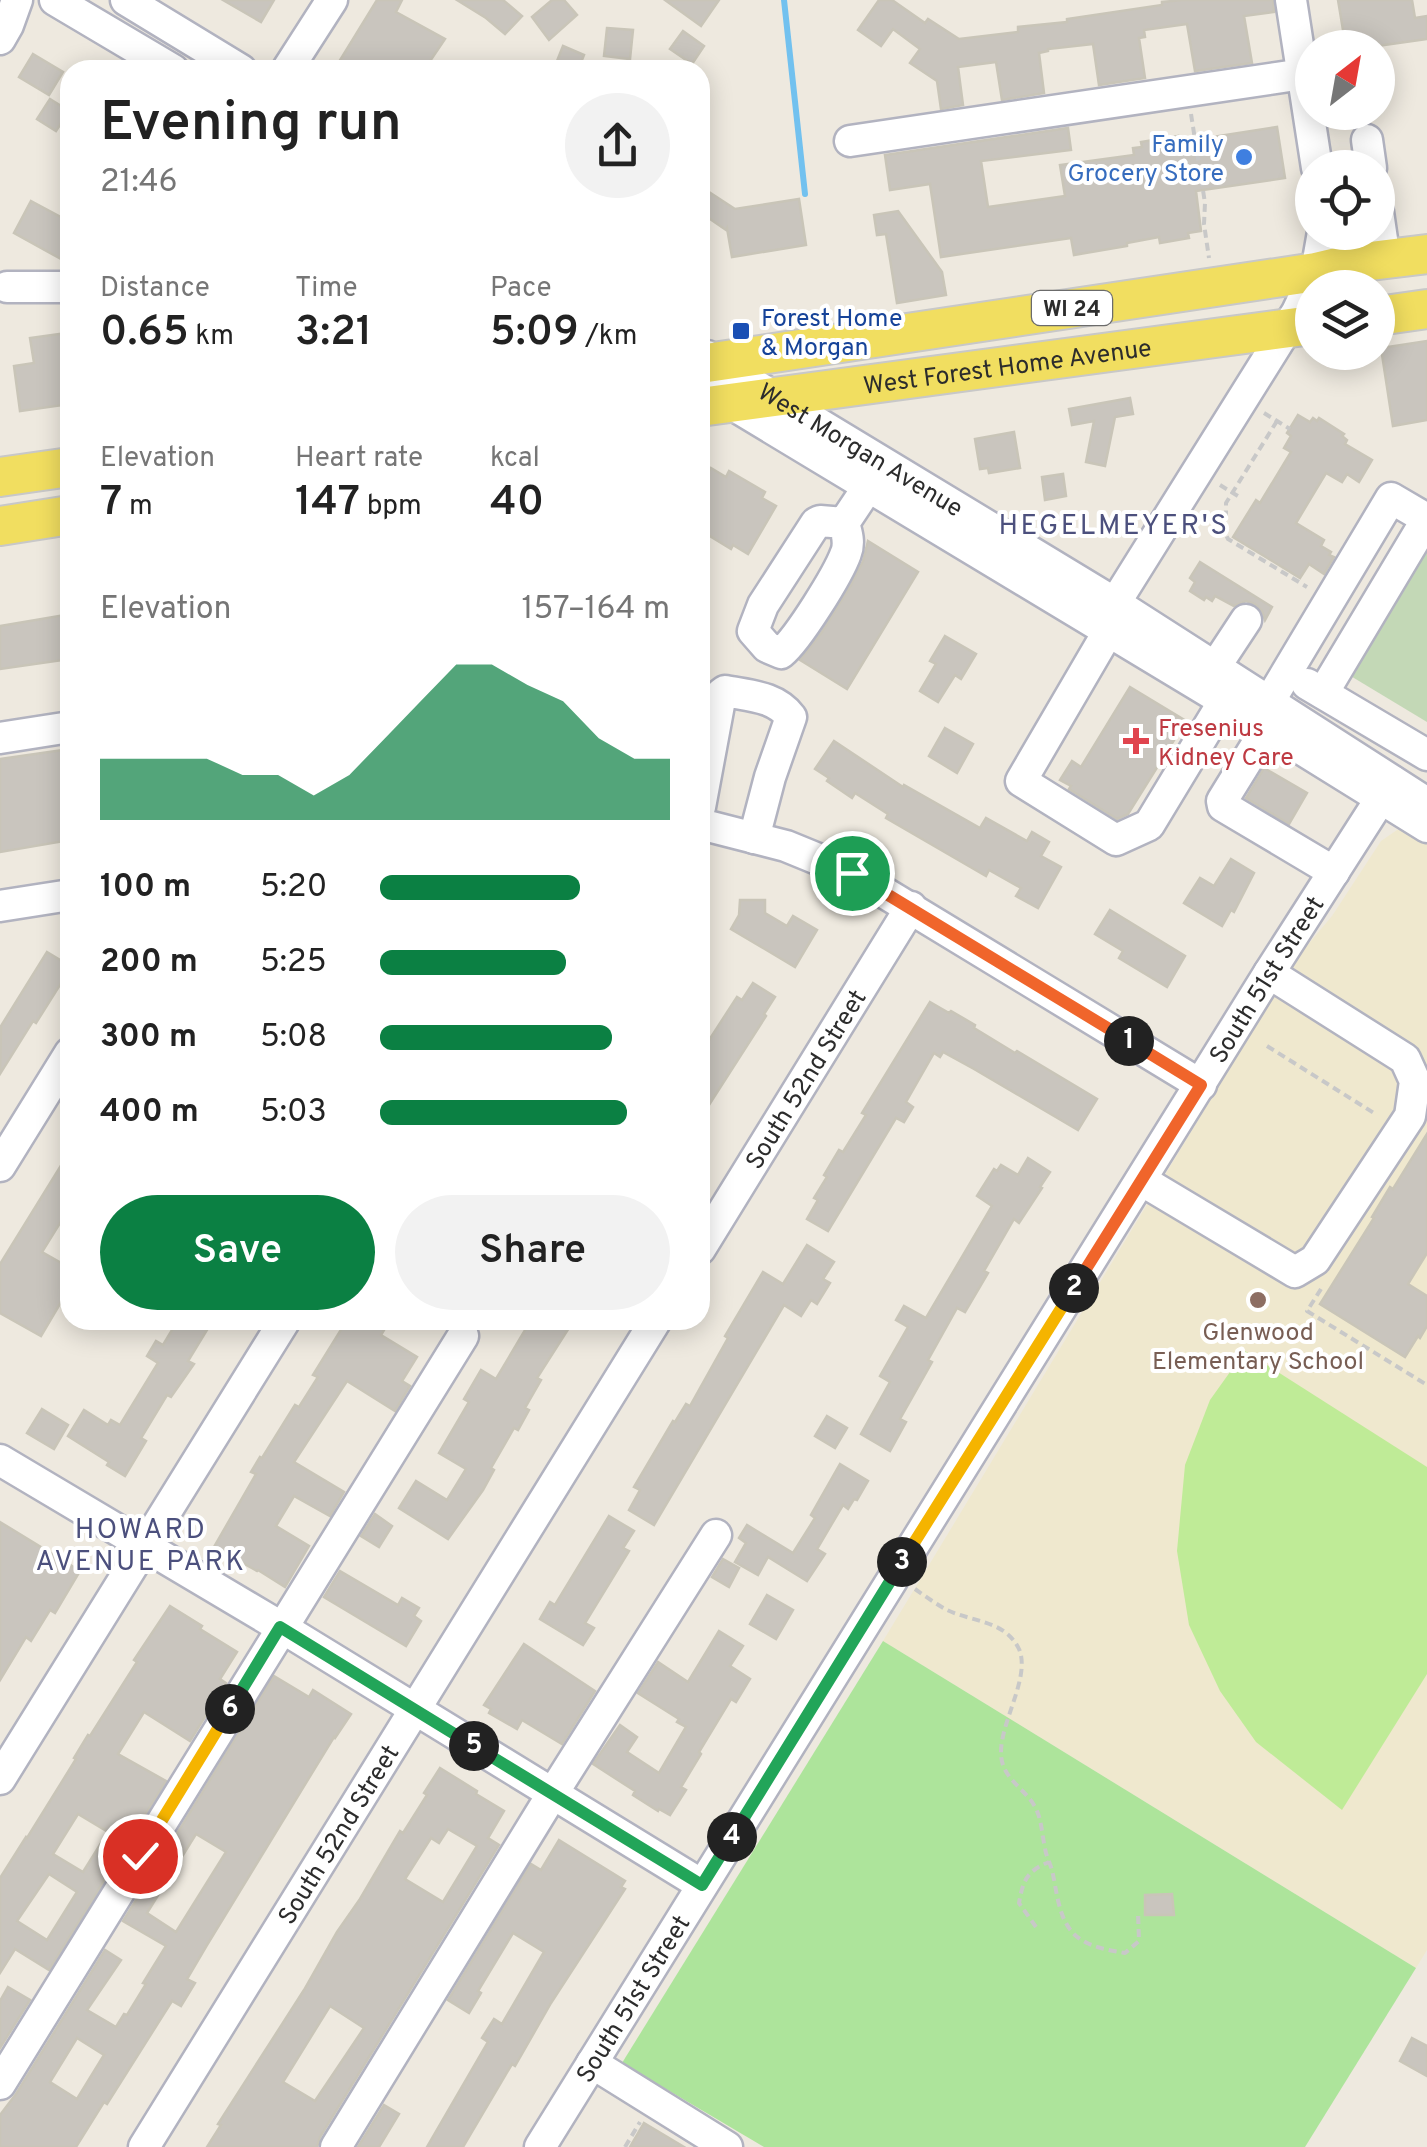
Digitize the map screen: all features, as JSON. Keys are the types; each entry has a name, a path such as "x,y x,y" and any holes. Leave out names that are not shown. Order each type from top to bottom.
{"main road":[{"name":"West Forest Home Avenue","path":"1324,270 1427,254"},
{"name":"West Forest Home Avenue","path":"710,379 1295,276"},
{"path":"1395,314 1427,309"},
{"name":"West Forest Home Avenue","path":"710,380 774,396 1295,327"},
{"path":"0,477 60,468"},
{"path":"0,526 60,516"}],"street":[{"path":"0,39 18,0"},
{"path":"55,0 155,60"},
{"path":"126,0 225,60"},
{"path":"293,60 332,0"},
{"path":"1291,0 1296,30"},
{"path":"850,141 1295,75"},
{"path":"1384,250 1385,260"},
{"path":"7,287 60,287"},
{"path":"1224,701 1148,826 1116,840 1020,781 1111,617 1295,332"},
{"name":"West Morgan Avenue","path":"710,380 868,486 1111,617 1215,667 1268,715 1386,789 1427,827"},
{"name":"West Morgan Avenue","path":"774,396 1111,617 1224,701 1268,715"},
{"path":"844,523 868,486"},
{"path":"1323,693 1426,519 1391,498 1287,672 1222,801 1223,806 1334,872"},
{"path":"1215,667 1246,620"},
{"path":"1287,672 1427,755"},
{"path":"710,753 721,694 725,692 772,700 791,717 754,838"},
{"path":"0,738 60,729"},
{"name":"West Morgan Avenue","path":"1386,789 1427,804"},
{"name":"South 51st Street","path":"540,2147 1386,789"},
{"path":"710,827 786,846 852,873 1201,1085"},
{"path":"0,906 60,897"},
{"name":"South 52nd Street","path":"710,1233 911,907"},
{"path":"1142,1180 1295,1272 1315,1260 1413,1113 1415,1082 1404,1059 1270,973"},
{"path":"0,1166 60,1069"},
{"path":"0,1779 279,1330"},
{"name":"South 52nd Street","path":"144,2147 650,1330"},
{"path":"0,2084 463,1336"},
{"path":"0,1460 702,1885"},
{"path":"336,2147 716,1535"},
{"path":"592,2064 727,2147"}],"path":[{"path":"1187,91 1209,258"},
{"path":"1277,421 1226,503 1226,535 1330,601"},
{"path":"1267,1046 1413,1113"},
{"path":"1327,1280 1307,1311 1427,1385"},
{"path":"894,1576 946,1609 1006,1632 1018,1649 1022,1664 1004,1728 1001,1756 1011,1781 1036,1806 1065,1922 1076,1936 1100,1948 1124,1953 1139,1941 1138,1912"},
{"path":"1036,1926 1019,1903 1021,1890 1036,1868 1049,1862"}],"shaded area":[{"name":"Glenwood Elementary School","path":"1397,830 1427,840 1427,1950 1416,1968 883,1641 1295,960 1332,916 1381,841"}],"green space":[{"path":"1427,549 1427,722 1349,675"},
{"path":"1245,1351 1427,1467 1427,1674 1342,1810 1256,1742 1220,1691 1189,1625 1177,1551 1185,1465 1210,1400"},
{"path":"883,1641 1416,1968 1305,2147 764,2147 622,2063"}],"building":[{"path":"223,0 274,0 261,22"},
{"path":"377,0 402,0 396,12 445,39 431,60 340,60"},
{"path":"457,0 503,0 522,16 505,34"},
{"path":"552,0 564,0 577,15 549,40 532,17"},
{"path":"665,0 719,0 701,26"},
{"path":"879,0 892,0 925,23 928,19 959,39 1018,32 1018,27 1067,22 1182,0 1273,0 1274,12 1244,16 1252,63 1195,71 1187,24 1144,30 1145,37 1139,38 1145,78 1099,85 1093,44 1048,49 1039,53 1044,93 1002,100 996,62 958,67 963,105 941,109 937,81 910,63 920,49 893,29 881,46 858,30"},
{"path":"1338,0 1412,0 1415,18 1427,16 1427,39 1395,43 1395,30 1343,30"},
{"path":"607,28 633,30 630,59 604,56"},
{"path":"683,31 704,46 695,60 686,60 670,49"},
{"path":"563,46 584,55 582,60 557,60"},
{"path":"33,54 60,70 49,95 19,77"},
{"path":"50,99 60,105 60,125 56,131 37,119"},
{"path":"1277,127 1285,178 1196,191 1201,231 1188,233 1189,238 1160,243 1159,237 1074,255 1071,238 941,257 930,184 890,190 885,155 1068,128 1071,150 981,161 988,207 1065,196 1060,165 1134,155 1133,148 1142,147 1141,142 1178,136 1178,141 1187,141"},
{"path":"710,193 735,209 799,199 806,245 732,257 726,230 710,219"},
{"path":"31,201 60,217 60,258 14,233"},
{"path":"898,211 942,272 946,295 897,303 886,234 877,235 874,215"},
{"path":"60,334 60,405 20,411 14,366 34,363 30,338"},
{"path":"1427,341 1427,420 1393,426 1384,370 1395,370 1395,346"},
{"path":"1130,398 1133,414 1115,417 1105,466 1086,462 1094,421 1072,425 1069,409"},
{"path":"1298,415 1310,422 1319,418 1344,434 1345,444 1372,460 1359,482 1347,474 1342,482 1326,473 1296,523 1324,540 1321,546 1334,557 1324,574 1309,564 1300,578 1233,537 1256,500 1260,503 1291,452 1284,448 1291,436 1287,433"},
{"path":"1014,432 1020,468 989,473 988,468 980,469 975,439"},
{"path":"710,470 726,477 729,471 765,492 762,498 776,506 748,554 710,536"},
{"path":"1063,474 1066,496 1045,500 1042,477"},
{"path":"868,541 918,572 847,689 800,660 851,585"},
{"path":"1200,562 1272,607 1265,620 1255,604 1246,601 1234,606 1215,596 1212,601 1206,597 1204,600 1190,591 1195,582 1190,578"},
{"path":"60,616 60,660 0,669 0,626"},
{"path":"945,636 976,654 961,679 955,675 938,702 920,691 936,664 930,661"},
{"name":"Fresenius Kidney Care","path":"1130,687 1186,721 1128,814 1117,819 1060,780 1072,761 1081,767"},
{"path":"945,728 973,744 957,773 929,756"},
{"path":"834,741 903,787 980,828 986,818 1027,841 1032,832 1049,842 1041,856 1061,867 1038,908 1016,896 1021,888 989,870 986,876 886,818 888,814 855,793 852,798 827,781 829,778 815,769"},
{"path":"60,750 60,842 0,852 0,759"},
{"path":"1264,768 1307,793 1289,824 1246,798"},
{"path":"1231,859 1254,873 1234,912 1231,910 1222,926 1184,903 1200,878 1214,886"},
{"path":"740,900 765,900 765,913 787,926 793,916 817,930 795,967 731,929 739,915"},
{"path":"1110,910 1185,956 1167,987 1119,958 1123,951 1095,934"},
{"path":"47,952 60,960 60,985 0,1074 1,1026"},
{"path":"753,983 775,997 710,1103 710,1039 737,997 742,1000"},
{"path":"930,1002 1097,1099 1078,1130 943,1052 940,1057 934,1053 906,1102 913,1107 904,1122 896,1118 828,1231 807,1219 827,1177 824,1175 866,1115 862,1113"},
{"path":"1427,1134 1427,1253 1408,1284 1427,1296 1427,1326 1405,1357 1320,1304 1390,1187 1393,1189"},
{"path":"1028,1158 1050,1172 1019,1223 1014,1219 965,1312 957,1308 900,1419 906,1422 890,1451 861,1434 890,1382 880,1376 908,1327 896,1320 904,1306 926,1318 992,1206 977,1196 994,1169 997,1171 1001,1165 1018,1175"},
{"path":"60,1167 60,1223 42,1252 60,1262 60,1304 41,1336 0,1313 0,1264"},
{"path":"807,1245 834,1262 823,1279 830,1283 817,1304 811,1300 801,1316 784,1305 654,1525 629,1510 640,1490 634,1487 673,1421 686,1404 690,1406 763,1272 783,1284"},
{"path":"172,1330 207,1330 188,1361 194,1364 171,1397 167,1395 141,1438 146,1441 125,1476 68,1436 84,1410 108,1425 111,1420 120,1425 158,1363 147,1356 156,1341 163,1345"},
{"path":"341,1330 384,1330 381,1335 417,1357 402,1381 410,1386 395,1411 347,1381 294,1462 344,1492 330,1516 294,1496 276,1526 309,1546 285,1587 214,1547 256,1474 251,1472 260,1457 318,1377 313,1375"},
{"path":"525,1330 568,1330 537,1378 541,1380 518,1430 514,1428 483,1490 448,1539 399,1508 416,1481 447,1500 466,1469 439,1453 469,1402 464,1399 481,1370 496,1379"},
{"path":"42,1409 68,1425 54,1449 27,1433"},
{"path":"827,1416 847,1428 835,1448 815,1436"},
{"path":"840,1464 868,1481 848,1509 843,1505 817,1549 825,1554 807,1581 768,1557 758,1575 735,1562 746,1543 739,1538 747,1525 793,1553 815,1518 811,1515"},
{"path":"375,1514 392,1526 379,1547 361,1536"},
{"path":"609,1516 634,1531 623,1548 629,1551 585,1623 594,1628 583,1645 540,1619 550,1602 555,1605"},
{"path":"0,1522 80,1571 55,1613 50,1610 31,1641 26,1637 0,1680"},
{"path":"723,1559 739,1568 729,1587 712,1577"},
{"path":"340,1571 398,1605 402,1598 419,1608 414,1616 421,1621 406,1646 324,1597"},
{"path":"767,1595 793,1610 776,1639 750,1624"},
{"path":"170,1606 237,1652 220,1679 226,1683 190,1741 144,1712 118,1754 166,1781 49,1970 15,1949 0,1973 0,1878 137,1662 134,1660","holes":["78,1814 108,1832 83,1872 53,1854","49,1874 77,1892 47,1940 17,1921"]},
{"path":"719,1631 743,1646 730,1666 750,1679 736,1702 731,1699 699,1752 681,1787 686,1790 670,1815 633,1795 635,1791 593,1764 620,1725 637,1737 627,1752 659,1773 686,1727 638,1693 658,1662 688,1682"},
{"path":"524,1644 595,1691 562,1744 522,1720 517,1729 489,1713 491,1709 484,1705"},
{"path":"274,1676 309,1697 313,1690 351,1714 187,1979 195,1983 181,2006 172,2001 76,2147 0,2147 0,2115 105,1950 121,1960 87,2010 116,2027 146,1984 143,1983 166,1946 123,1921","holes":["196,1834 226,1852 176,1932 147,1913","77,2038 104,2055 77,2099 50,2082"]},
{"path":"440,1768 477,1791 476,1794 504,1811 488,1838 499,1845 317,2147 207,2147 400,1831 403,1833 427,1795 424,1793","holes":["448,1829 477,1846 443,1902 405,1879 431,1838 439,1843","330,2006 364,2028 315,2101 283,2082"]},
{"path":"559,1840 625,1881 621,1887 625,1889 463,2147 427,2147 488,2042 482,2038 494,2019 502,2024 544,1952 513,1933 469,2013 448,2000 531,1864 541,1870"},
{"path":"1172,1894 1174,1915 1145,1915 1145,1895"},
{"path":"8,1987 30,2000 0,2048 0,2001"},
{"path":"1412,2038 1427,2046 1427,2076 1400,2061"},
{"path":"384,2105 399,2114 379,2147 358,2147"},
{"path":"644,2123 684,2147 630,2147"}],"waterway":[{"path":"784,0 805,194"}],"place":[{"name":"Family Grocery Store","path":"1244,157"},
{"name":"Forest Home & Morgan","path":"741,331"},
{"name":"Fresenius Kidney Care","path":"1136,741"},
{"name":"Glenwood Elementary School","path":"1258,1300"}],"district":[{"name":"HEGELMEYER'S","path":"1114,524"},
{"name":"HOWARD AVENUE PARK","path":"141,1544"}],"route":[{"path":"140,1856 280,1627 702,1885 1201,1085 852,873"}]}
